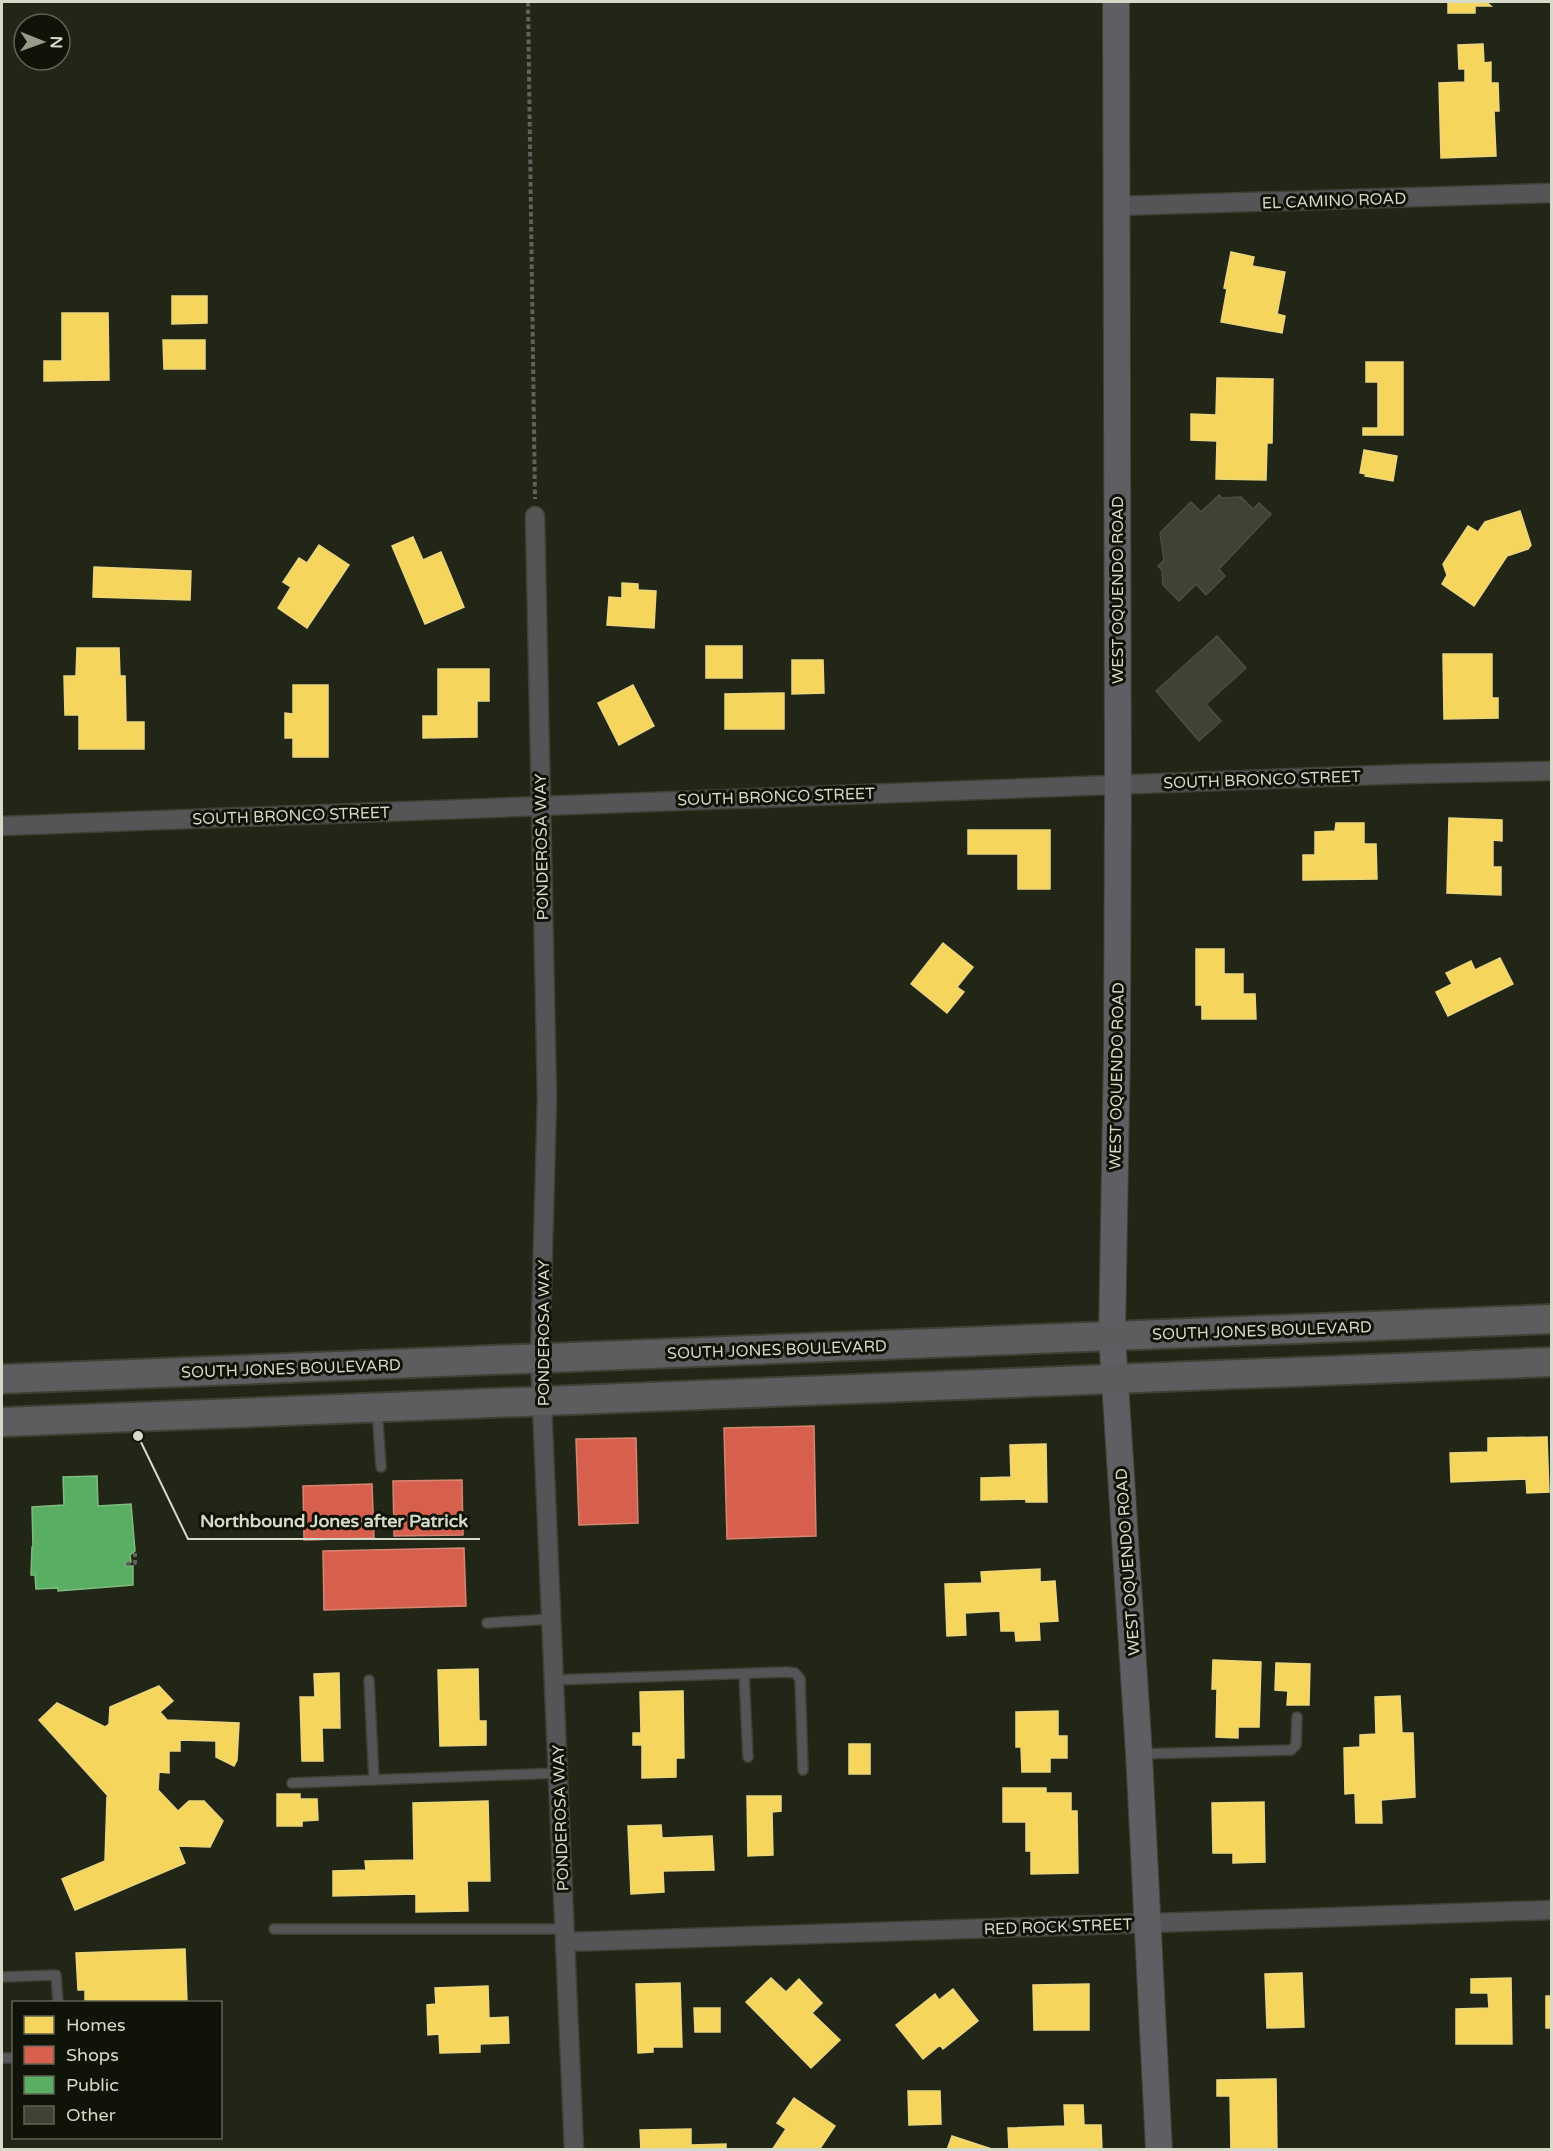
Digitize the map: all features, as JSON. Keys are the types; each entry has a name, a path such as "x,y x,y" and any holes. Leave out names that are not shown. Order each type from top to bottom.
{"main road":[{"name":"SOUTH JONES BOULEVARD","path":"2,1379 1551,1318"},
{"path":"2,1422 1551,1362"}],"street":[{"name":"WEST OQUENDO ROAD","path":"1116,2 1118,1039 1112,1336 1139,1754 1159,2150"},
{"name":"EL CAMINO ROAD","path":"1116,206 1551,193"},
{"name":"PONDEROSA WAY","path":"535,516 547,1098 540,1358 574,2150"},
{"name":"SOUTH BRONCO STREET","path":"2,826 1118,784 1551,771"},
{"name":"RED ROCK STREET","path":"565,1935 1148,1923 1551,1910"}],"lane":[{"path":"376,1407 381,1467"},
{"path":"487,1623 551,1619"},
{"path":"554,1680 795,1673 800,1679 803,1770"},
{"path":"744,1674 747,1757"},
{"path":"369,1680 374,1780"},
{"path":"1139,1754 1291,1750 1296,1745 1298,1717"},
{"path":"292,1783 558,1773"},
{"path":"274,1929 565,1935"},
{"path":"2,1977 56,1975 58,2001"}],"path":[{"path":"528,2 535,516"},
{"path":"126,1564 135,1563 135,1553"}],"building: Homes":[{"path":"1448,2 1486,2 1491,6 1475,6 1475,13 1448,13"},
{"path":"1483,44 1484,63 1491,62 1491,83 1498,83 1499,111 1494,111 1496,156 1441,158 1439,83 1465,82 1465,69 1459,69 1458,45"},
{"path":"1231,252 1254,257 1252,266 1285,272 1277,314 1285,316 1282,333 1221,322 1227,289 1224,288"},
{"path":"172,296 207,296 207,323 172,324"},
{"path":"62,313 108,313 109,380 44,381 44,361 62,361"},
{"path":"163,340 205,340 205,369 164,369"},
{"path":"1366,362 1403,362 1403,435 1363,435 1363,428 1378,428 1378,382 1366,382"},
{"path":"1217,378 1273,379 1272,443 1267,443 1266,480 1216,479 1217,441 1191,440 1191,414 1216,415"},
{"path":"1364,450 1397,456 1393,481 1360,473"},
{"path":"1520,511 1531,545 1528,549 1507,556 1474,606 1442,584 1447,575 1443,564 1468,526 1478,532 1485,522"},
{"path":"413,537 423,560 441,552 464,607 425,624 392,546"},
{"path":"319,545 349,565 307,628 278,608 291,587 283,582 299,558 307,563"},
{"path":"94,567 191,571 190,600 93,597"},
{"path":"622,583 638,584 638,590 656,591 654,628 607,625 609,597 622,598"},
{"path":"706,646 742,646 742,678 706,678"},
{"path":"77,648 119,648 120,676 125,676 126,722 144,722 144,749 79,749 79,715 65,715 64,676 76,676"},
{"path":"1443,654 1492,654 1492,698 1498,698 1498,718 1444,719"},
{"path":"792,660 823,660 824,693 792,694"},
{"path":"438,669 489,669 489,701 477,701 477,737 423,738 423,716 438,716"},
{"path":"293,685 328,685 328,757 293,757 293,738 285,738 285,713 293,714"},
{"path":"633,685 654,726 619,745 598,703"},
{"path":"784,693 784,729 725,729 725,694"},
{"path":"1449,818 1502,820 1502,841 1493,840 1493,867 1501,867 1501,895 1447,893"},
{"path":"1336,823 1364,823 1364,844 1376,844 1377,879 1303,880 1303,855 1315,855 1315,832 1335,831"},
{"path":"968,830 1050,830 1050,889 1018,889 1018,854 968,854"},
{"path":"943,943 973,967 957,987 964,992 947,1013 911,984"},
{"path":"1196,949 1224,949 1224,974 1243,974 1243,994 1255,994 1256,1019 1202,1019 1202,1005 1196,1005"},
{"path":"1500,958 1513,984 1448,1016 1436,992 1452,984 1446,973 1471,961 1475,970"},
{"path":"1547,1437 1549,1492 1527,1493 1526,1479 1451,1482 1450,1453 1488,1452 1488,1438"},
{"path":"1046,1444 1047,1502 1026,1502 1026,1499 981,1500 981,1478 1011,1477 1010,1445"},
{"path":"1040,1569 1040,1582 1055,1581 1058,1621 1039,1622 1040,1640 1016,1641 1015,1631 1001,1631 1000,1611 965,1613 966,1635 947,1636 945,1584 982,1583 981,1572"},
{"path":"1213,1660 1261,1662 1259,1727 1238,1727 1238,1738 1216,1737 1217,1689 1212,1689"},
{"path":"1276,1663 1310,1664 1309,1705 1287,1705 1288,1691 1275,1690"},
{"path":"478,1669 479,1721 486,1721 486,1745 440,1746 438,1670"},
{"path":"339,1673 340,1728 322,1728 323,1761 302,1761 300,1697 315,1697 314,1674"},
{"path":"159,1686 173,1701 160,1712 167,1720 239,1723 237,1760 234,1766 216,1757 216,1741 180,1740 180,1751 169,1751 169,1773 159,1772 158,1790 178,1811 189,1801 204,1801 223,1821 210,1847 178,1846 185,1863 75,1910 62,1879 105,1861 107,1797 109,1797 39,1720 57,1703 105,1727 109,1724 110,1707"},
{"path":"683,1691 684,1758 676,1758 676,1777 642,1778 642,1745 633,1745 633,1733 641,1733 640,1692"},
{"path":"1400,1696 1402,1733 1413,1733 1415,1797 1381,1800 1382,1823 1356,1823 1355,1793 1345,1794 1344,1748 1360,1747 1360,1735 1376,1734 1375,1697"},
{"path":"1058,1711 1058,1736 1067,1736 1067,1758 1050,1758 1050,1772 1022,1772 1021,1747 1016,1747 1016,1712"},
{"path":"849,1744 870,1744 870,1774 849,1774"},
{"path":"1003,1788 1046,1788 1046,1793 1071,1793 1071,1811 1077,1811 1078,1873 1031,1874 1031,1851 1026,1851 1026,1822 1003,1822"},
{"path":"277,1794 300,1794 300,1799 317,1799 318,1820 302,1821 302,1826 277,1826"},
{"path":"747,1796 781,1796 781,1811 772,1812 773,1855 748,1856"},
{"path":"488,1801 490,1881 467,1881 468,1911 416,1912 416,1894 333,1896 333,1871 366,1870 365,1861 414,1860 413,1803"},
{"path":"1264,1802 1265,1862 1233,1863 1233,1853 1213,1853 1212,1803"},
{"path":"661,1825 662,1838 712,1836 714,1870 663,1871 664,1892 631,1894 628,1826"},
{"path":"185,1949 187,2001 85,2001 85,1990 78,1990 76,1953"},
{"path":"1302,1973 1304,2027 1267,2028 1265,1974"},
{"path":"771,1978 786,1992 799,1979 822,2003 812,2013 840,2040 811,2068 746,2002"},
{"path":"1511,1978 1512,2044 1456,2044 1456,2009 1489,2008 1488,1993 1471,1993 1471,1979"},
{"path":"680,1983 682,2047 653,2047 653,2052 638,2053 636,1984"},
{"path":"1089,1984 1089,2030 1034,2030 1033,1985"},
{"path":"488,1986 489,2018 508,2017 509,2043 480,2044 480,2052 440,2053 439,2034 428,2035 427,2005 436,2004 435,1988"},
{"path":"953,1989 978,2021 943,2049 940,2045 923,2059 896,2025 935,1994 939,2000"},
{"path":"1546,1996 1552,1996 1552,2028 1546,2028"},
{"path":"694,2008 720,2008 720,2032 695,2032"},
{"path":"1276,2079 1277,2150 1231,2150 1230,2096 1217,2096 1217,2080"},
{"path":"908,2091 940,2091 941,2124 909,2125"},
{"path":"794,2098 835,2126 819,2150 772,2150 786,2129 777,2123"},
{"path":"1064,2105 1083,2105 1084,2125 1101,2125 1102,2150 1009,2150 1008,2128 1065,2126"},
{"path":"691,2129 691,2145 726,2144 726,2150 641,2150 640,2130"},
{"path":"952,2136 992,2149 947,2150"}],"building: Shops":[{"path":"814,1426 816,1536 727,1539 724,1428"},
{"path":"636,1438 638,1523 579,1525 576,1439"},
{"path":"462,1480 463,1535 394,1536 393,1481"},
{"path":"372,1484 374,1538 304,1540 303,1486"},
{"path":"464,1548 466,1606 324,1610 323,1551"}],"building: Public":[{"path":"97,1476 98,1506 131,1504 135,1551 130,1555 131,1562 126,1562 126,1566 133,1566 133,1585 58,1591 58,1588 36,1589 35,1575 31,1575 32,1507 64,1505 63,1477"}],"building: Other":[{"path":"1219,495 1222,498 1241,497 1253,509 1259,503 1271,514 1219,569 1225,576 1206,595 1196,584 1179,601 1163,585 1162,570 1158,566 1164,560 1160,533 1191,502 1201,512"},
{"path":"1217,636 1246,668 1206,704 1221,721 1199,741 1156,691"}],"place":[{"name":"Northbound Jones after Patrick","path":"138,1436"}]}
